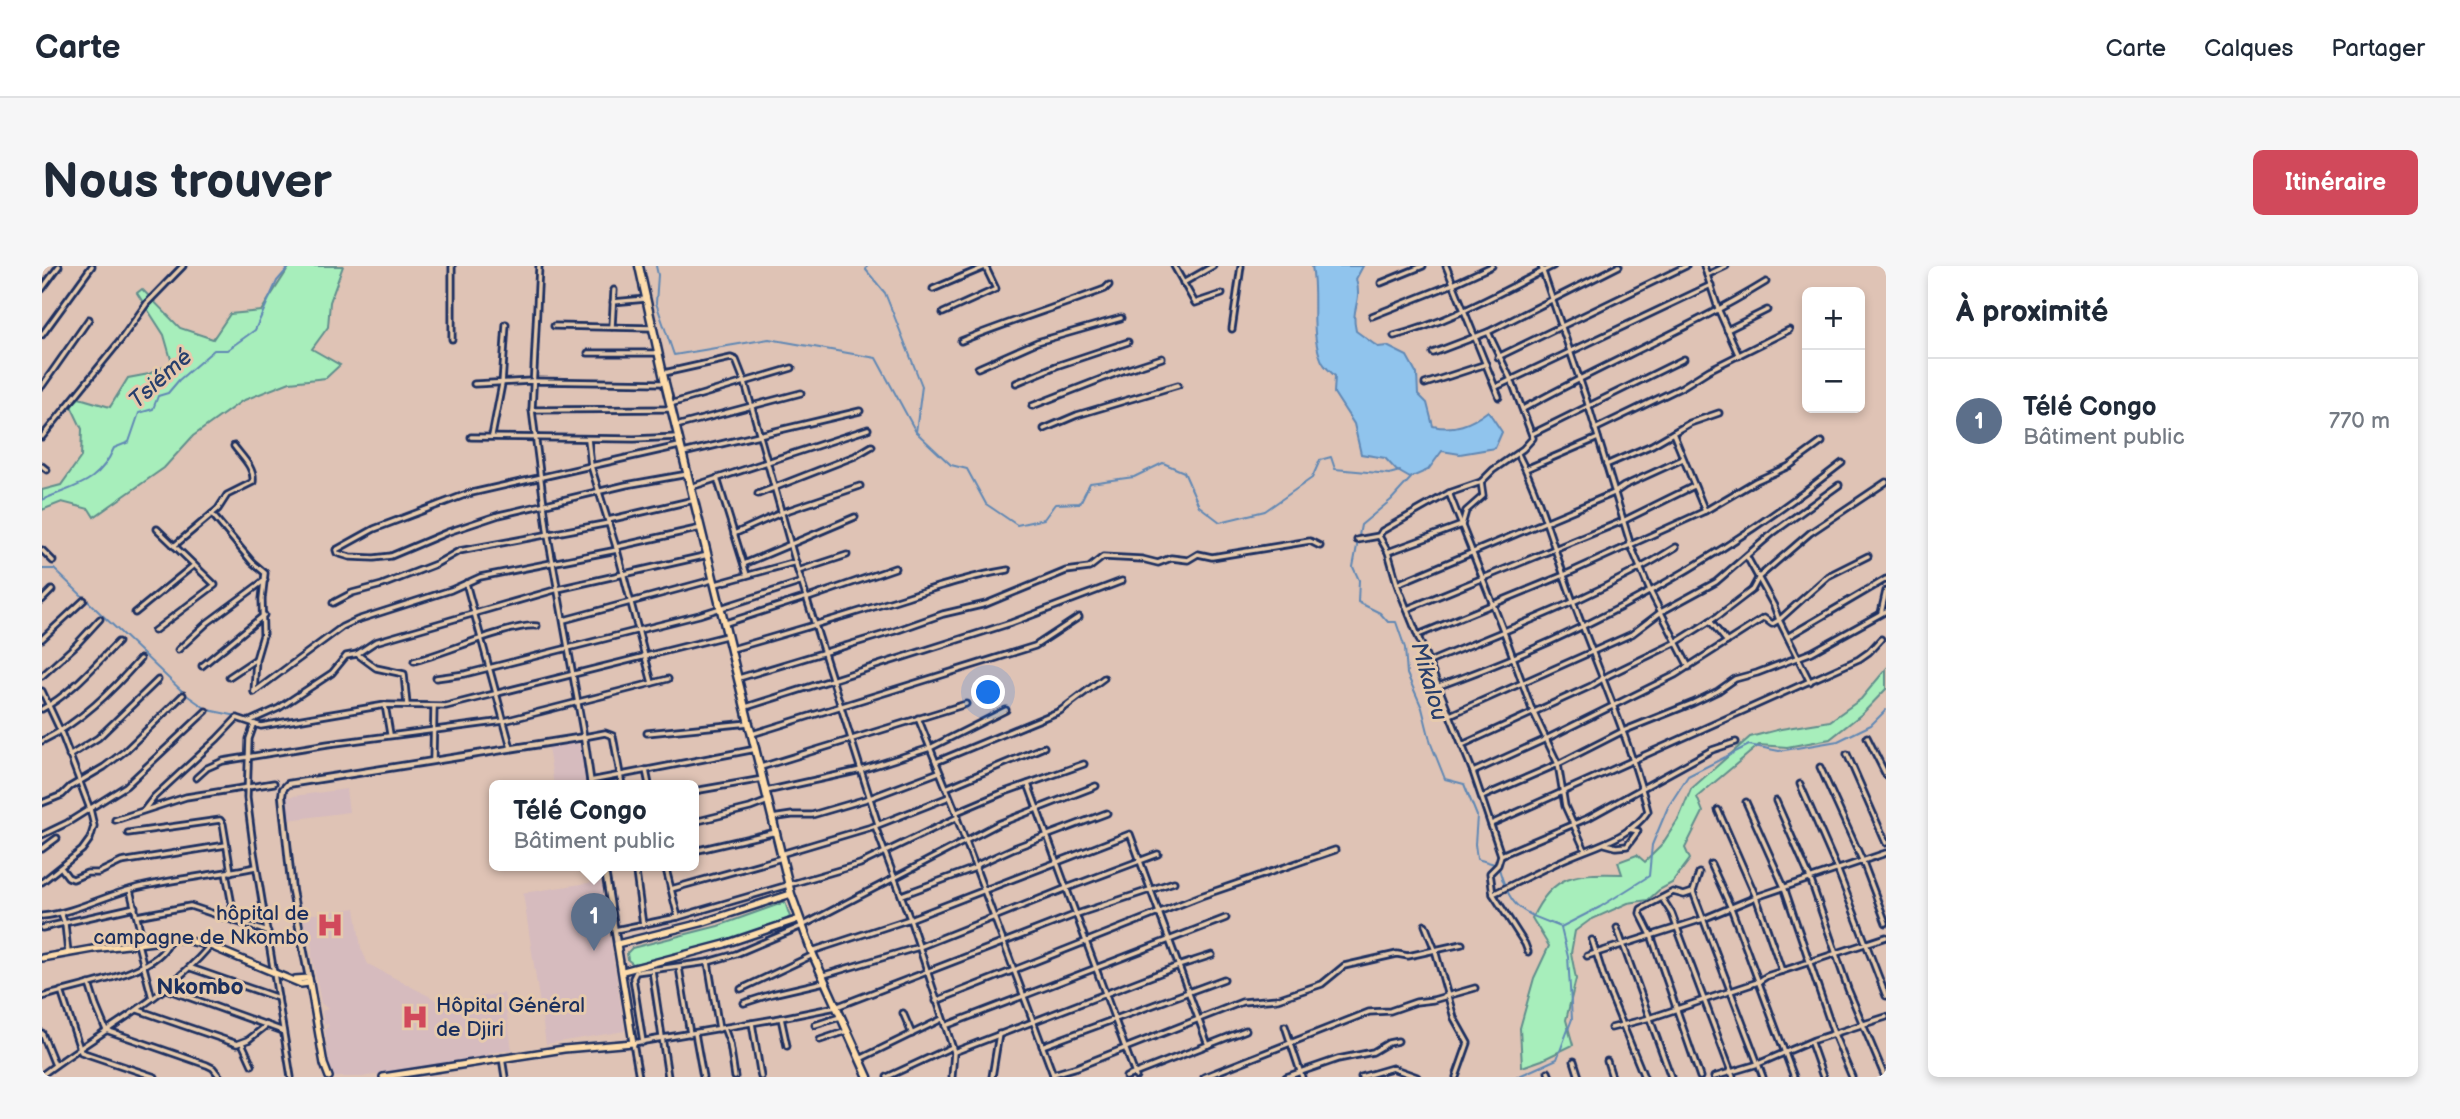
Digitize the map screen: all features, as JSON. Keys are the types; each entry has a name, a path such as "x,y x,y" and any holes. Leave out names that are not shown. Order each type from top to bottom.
{"highway":[{"path":"639,266 664,383 726,623 791,894 812,953 868,1077"}],"main road":[{"path":"383,1077 425,1074 502,1058 633,1043 617,944 690,926 791,894"},
{"path":"623,971 800,922"},
{"path":"42,958 140,942 188,940 210,946 276,975 301,981 309,978"},
{"path":"301,981 309,978"},
{"path":"309,978 324,1064 329,1077"},
{"path":"301,981 313,995"}],"street":[{"path":"43,286 59,266"},
{"path":"42,335 92,266"},
{"path":"42,437 120,341 147,303 183,266"},
{"path":"452,266 452,339"},
{"path":"539,266 536,346 531,381 534,439 591,780"},
{"path":"933,289 985,266 996,289 943,313"},
{"path":"1174,266 1195,303 1222,293"},
{"path":"1183,283 1213,266"},
{"path":"1232,329 1241,266"},
{"path":"1381,283 1423,266"},
{"path":"1446,266 1499,397"},
{"path":"1372,316 1492,266"},
{"path":"1394,336 1418,330 1464,311 1542,269 1553,266"},
{"path":"1433,353 1488,332 1619,266"},
{"path":"1498,357 1686,266"},
{"path":"1704,266 1719,311 1739,356"},
{"path":"1707,275 1726,266"},
{"path":"1542,269 1588,405 1631,546 1651,593 1689,667"},
{"path":"1523,410 1579,379 1719,311 1766,282"},
{"path":"961,341 1009,321 1044,312 1105,289 1109,285"},
{"path":"1496,387 1512,382 1711,285"},
{"path":"612,327 614,290"},
{"path":"613,302 646,299"},
{"path":"1727,330 1767,310"},
{"path":"978,368 1037,342 1121,318"},
{"path":"42,386 89,319"},
{"path":"492,437 502,384 506,324"},
{"path":"554,326 652,328"},
{"path":"1595,429 1682,387 1709,370 1789,330"},
{"path":"1379,536 1381,531 1448,492 1481,482 1493,470 1518,454 1533,438 1512,382 1488,332"},
{"path":"1016,383 1056,366 1128,342"},
{"path":"588,353 658,353"},
{"path":"662,373 731,358 736,360 885,852 954,1052 952,1077"},
{"path":"1032,406 1163,358"},
{"path":"1532,434 1684,359"},
{"path":"1425,384 1486,363"},
{"path":"532,410 671,407 792,368"},
{"path":"474,384 531,381 664,383"},
{"path":"1044,429 1077,415 1178,384"},
{"path":"677,426 801,393"},
{"path":"688,474 598,492 475,523 391,556 349,557 337,553 336,550 374,529 467,494 591,466 760,435 860,411"},
{"path":"1606,465 1652,445 1690,423 1719,413"},
{"path":"691,487 868,429"},
{"path":"1673,433 1705,511"},
{"path":"471,437 588,439 679,436"},
{"path":"1526,470 1598,438"},
{"path":"588,439 591,466 617,548 652,683"},
{"path":"1418,635 1564,575 1705,511 1756,481 1789,466 1822,442"},
{"path":"174,546 218,509 227,495 254,480 250,467 234,446"},
{"path":"758,494 855,456 873,446"},
{"path":"1493,894 1615,839 1645,817 1648,811 1633,760 1594,652 1518,454"},
{"path":"1397,583 1614,493 1683,459"},
{"path":"1439,686 1514,658 1651,593 1768,519 1842,463"},
{"path":"42,467 47,470"},
{"path":"717,478 747,575"},
{"path":"1462,525 1466,511 1483,496 1481,482"},
{"path":"1462,745 1591,687 1603,678 1675,643 1752,590 1759,577 1810,533 1886,482"},
{"path":"1450,715 1594,652 1644,626 1661,612 1716,582 1774,532 1839,485"},
{"path":"734,534 783,512 860,486"},
{"path":"1408,609 1623,521 1693,486"},
{"path":"1448,492 1534,713 1558,764 1562,793 1586,850"},
{"path":"333,603 352,593 382,585 436,564 459,551 548,536 694,500"},
{"path":"212,514 251,562 265,573 262,599 263,635 256,659 253,692 345,625 480,577 701,527"},
{"path":"744,564 855,517"},
{"path":"1388,552 1462,525"},
{"path":"154,631 214,587 214,583 157,529"},
{"path":"1357,540 1379,536"},
{"path":"1379,536 1388,552 1397,583 1473,772 1501,855 1498,865 1490,873 1493,894 1528,952"},
{"path":"739,678 943,614 988,604 1066,571 1089,568 1103,557 1142,559 1158,563 1171,558 1188,560 1198,554 1212,557 1310,541 1320,546"},
{"path":"1429,662 1573,602 1641,569 1676,547"},
{"path":"42,550 53,561"},
{"path":"248,722 279,708 332,673 346,656 357,654 375,642 558,589 708,555"},
{"path":"799,571 847,555"},
{"path":"1473,772 1546,740 1689,667 1764,618 1772,624 1829,576 1868,556"},
{"path":"1747,557 1810,682"},
{"path":"563,620 796,562"},
{"path":"135,613 194,565"},
{"path":"726,623 895,569"},
{"path":"732,649 975,575 1008,570"},
{"path":"1789,636 1886,579"},
{"path":"178,650 207,623 265,580"},
{"path":"746,707 1011,623 1122,581"},
{"path":"436,678 445,678 722,608 802,582"},
{"path":"466,583 511,748"},
{"path":"42,600 52,590"},
{"path":"1482,797 1693,703 1740,677 1799,657 1883,612 1886,591"},
{"path":"42,639 85,600"},
{"path":"202,666 264,615"},
{"path":"752,734 1035,646 1079,617"},
{"path":"42,676 100,619"},
{"path":"1710,621 1727,642"},
{"path":"414,661 524,626 537,626"},
{"path":"144,810 154,797 240,717 254,725 268,725 385,705 434,707 498,694 728,635"},
{"path":"1491,824 1810,682 1865,655 1881,639"},
{"path":"42,709 118,642"},
{"path":"357,654 376,668 404,674 407,705"},
{"path":"42,741 61,732 94,706 140,659"},
{"path":"229,677 256,659"},
{"path":"936,762 1060,711 1104,678"},
{"path":"196,778 215,764 248,757 503,721 668,679"},
{"path":"69,756 98,738 158,680"},
{"path":"42,691 61,732 94,826 90,839 82,850 42,883"},
{"path":"42,803 62,795 68,788 125,751 183,695"},
{"path":"761,767 966,704"},
{"path":"385,705 391,735"},
{"path":"433,760 434,707"},
{"path":"766,791 861,769 930,748 1006,710"},
{"path":"42,835 126,786 206,711"},
{"path":"918,718 959,816 957,818 965,841 1053,1076 1242,1002 1277,999 1322,984 1344,966 1396,954 1408,957 1462,944"},
{"path":"647,733 750,723"},
{"path":"254,725 248,757 247,788 256,867 291,1077"},
{"path":"309,978 292,891 282,796 283,789 291,782 608,733 613,736 621,780"},
{"path":"1867,737 1886,775"},
{"path":"1501,855 1574,825 1713,750 1736,742"},
{"path":"946,788 1044,747"},
{"path":"602,780 756,749"},
{"path":"1847,754 1886,842"},
{"path":"957,812 1084,764"},
{"path":"1820,767 1863,862 1886,923"},
{"path":"646,770 648,780"},
{"path":"772,818 812,815 870,798 939,772"},
{"path":"699,790 763,779"},
{"path":"115,820 186,797 274,783"},
{"path":"1028,784 1088,941 1135,1075"},
{"path":"1800,784 1838,871 1886,996"},
{"path":"643,1042 633,978 636,972 708,962 736,954 896,878 998,824 1096,786"},
{"path":"671,889 877,825 949,797"},
{"path":"699,821 768,801"},
{"path":"1776,801 1810,878 1849,989 1885,1077"},
{"path":"1746,802 1784,887 1834,1034 1852,1077"},
{"path":"1718,810 1756,897 1782,971"},
{"path":"902,895 1107,813"},
{"path":"614,930 678,917 860,864 957,818"},
{"path":"128,833 218,820 222,822 234,921"},
{"path":"1603,844 1627,846 1638,831 1629,829"},
{"path":"699,850 776,832"},
{"path":"741,989 812,953 910,919 1130,834 1208,1045"},
{"path":"42,849 57,838"},
{"path":"62,869 73,879 87,873 98,873 117,862 226,845"},
{"path":"936,1001 1160,912 1335,850"},
{"path":"1587,956 1703,919 1756,897 1886,853"},
{"path":"744,1003 919,947 1067,887 1158,854"},
{"path":"1711,864 1731,908 1794,1077"},
{"path":"42,916 61,913 130,890 256,867"},
{"path":"605,871 617,944"},
{"path":"636,871 643,925"},
{"path":"666,871 678,917"},
{"path":"1699,873 1693,892 1763,1077"},
{"path":"639,1077 633,1043 836,1007 1077,914 1174,882"},
{"path":"130,890 152,999"},
{"path":"1693,892 1684,895 1673,892 1640,911 1651,935 1700,1077"},
{"path":"1662,898 1677,926 1733,1077"},
{"path":"137,916 190,906 268,932"},
{"path":"42,928 135,907"},
{"path":"61,913 68,953"},
{"path":"944,1026 1226,918"},
{"path":"1425,925 1435,950 1454,1018 1468,1043 1456,1077"},
{"path":"1617,928 1671,1077"},
{"path":"1611,1028 1650,1018 1886,937"},
{"path":"42,997 137,970 166,948 169,939"},
{"path":"1592,940 1644,1077"},
{"path":"42,1075 166,989 191,968 210,946"},
{"path":"954,1052 1212,955"},
{"path":"708,962 722,1028 730,1044 735,1077"},
{"path":"679,966 702,1077"},
{"path":"191,968 279,998"},
{"path":"652,970 668,1077"},
{"path":"1042,1046 1224,979"},
{"path":"89,984 106,1030 207,1065 220,1077"},
{"path":"1204,1077 1369,1012 1390,1011 1475,988"},
{"path":"166,989 283,1031"},
{"path":"61,991 78,1048 87,1056 155,1077"},
{"path":"136,1009 229,1042 242,1043 267,1025"},
{"path":"904,1013 912,1035"},
{"path":"815,1025 841,1017"},
{"path":"1714,1077 1758,1064 1886,1017"},
{"path":"781,1018 787,1046"},
{"path":"860,1059 942,1018"},
{"path":"752,1023 761,1077"},
{"path":"1285,1026 1301,1074"},
{"path":"1126,1077 1246,1030"},
{"path":"820,1040 846,1031"},
{"path":"42,1033 55,1065"},
{"path":"992,1077 999,1034"},
{"path":"1286,1077 1338,1059 1373,1052 1388,1043 1398,1041"},
{"path":"242,1043 253,1065"},
{"path":"1811,1043 1823,1077"},
{"path":"887,1077 952,1047"},
{"path":"502,1058 505,1077"},
{"path":"1607,1061 1612,1077"},
{"path":"1574,1062 1580,1077"},
{"path":"1362,1077 1392,1068 1417,1077"},
{"path":"42,1075 49,1077"}],"shaded area":[{"path":"576,743 583,747 587,780 553,780 548,747"},
{"path":"346,789 349,812 289,820 286,797"},
{"path":"601,881 625,1031 546,1044 523,893"},
{"name":"Hôpital Général de Djiri","path":"355,908 361,948 368,964 442,1003 504,993 512,1050 362,1077 334,1077 330,1072 325,1030 329,1024 324,1025 322,1011 328,1009 321,1003 312,948 301,916"}],"green space":[{"path":"290,266 343,266 330,302 328,327 312,349 340,365 326,378 290,382 242,401 193,436 164,468 94,517 89,509 62,502 42,510 42,490 61,485 81,457 82,429 71,406 79,398 110,407 128,378 149,374 172,363 164,335 137,293 142,289 180,328 213,339 230,314 261,311"},
{"path":"1886,669 1886,689 1863,713 1830,739 1787,747 1759,745 1697,797 1703,812 1685,848 1690,859 1672,883 1648,900 1628,903 1590,920 1575,931 1571,953 1576,979 1566,1020 1573,1045 1522,1067 1520,1028 1534,978 1549,946 1532,918 1548,892 1558,884 1579,876 1622,874 1618,862 1637,855 1645,862 1661,846 1679,818 1691,789 1750,737 1830,721 1861,699"},
{"path":"785,902 790,917 777,923 679,955 633,964 628,960 627,953 632,948 718,926"}],"water":[{"path":"1312,266 1363,266 1356,279 1356,331 1378,347 1387,346 1407,356 1417,374 1418,394 1427,403 1433,426 1448,428 1462,425 1488,411 1502,432 1495,448 1460,454 1442,451 1428,470 1410,478 1396,470 1385,458 1361,454 1354,424 1334,393 1335,376 1323,364 1317,348"}],"waterway":[{"name":"Tsiémé","path":"42,500 93,477 101,470 114,448 129,442 139,413 153,409 158,396 168,393 214,350 227,350 255,330 277,281 290,266"},
{"path":"656,266 656,303 674,355 769,339 876,358 916,432 951,465 967,469 986,504 1017,525 1044,519 1055,504 1080,503 1090,483 1134,477 1163,463 1184,472 1199,506 1220,522 1265,511 1312,478 1320,460 1331,457 1335,469 1389,474 1400,471"},
{"path":"867,266 866,270 885,293 922,386 916,432"},
{"name":"Mikalou","path":"1411,478 1391,500 1361,525 1353,567 1359,580 1358,602 1380,613 1388,622 1396,622 1405,648 1407,674 1422,708 1431,744 1445,779 1464,784 1477,816 1477,859 1498,865 1507,891 1519,907 1561,927"},
{"path":"42,569 54,569 185,694 208,710 237,716"},
{"path":"1561,927 1600,907 1649,876 1652,845 1668,807 1688,776 1749,745 1779,751 1838,741 1871,725 1886,710"},
{"name":"Mikalou","path":"1517,1077 1557,1059 1572,1019 1568,957 1561,928"}],"place":[{"name":"hôpital de campagne de Nkombo","path":"330,925"},
{"name":"Télé Congo","path":"594,951"},
{"name":"Hôpital Général de Djiri","path":"415,1017"}],"district":[{"name":"Nkombo","path":"200,986"}]}
